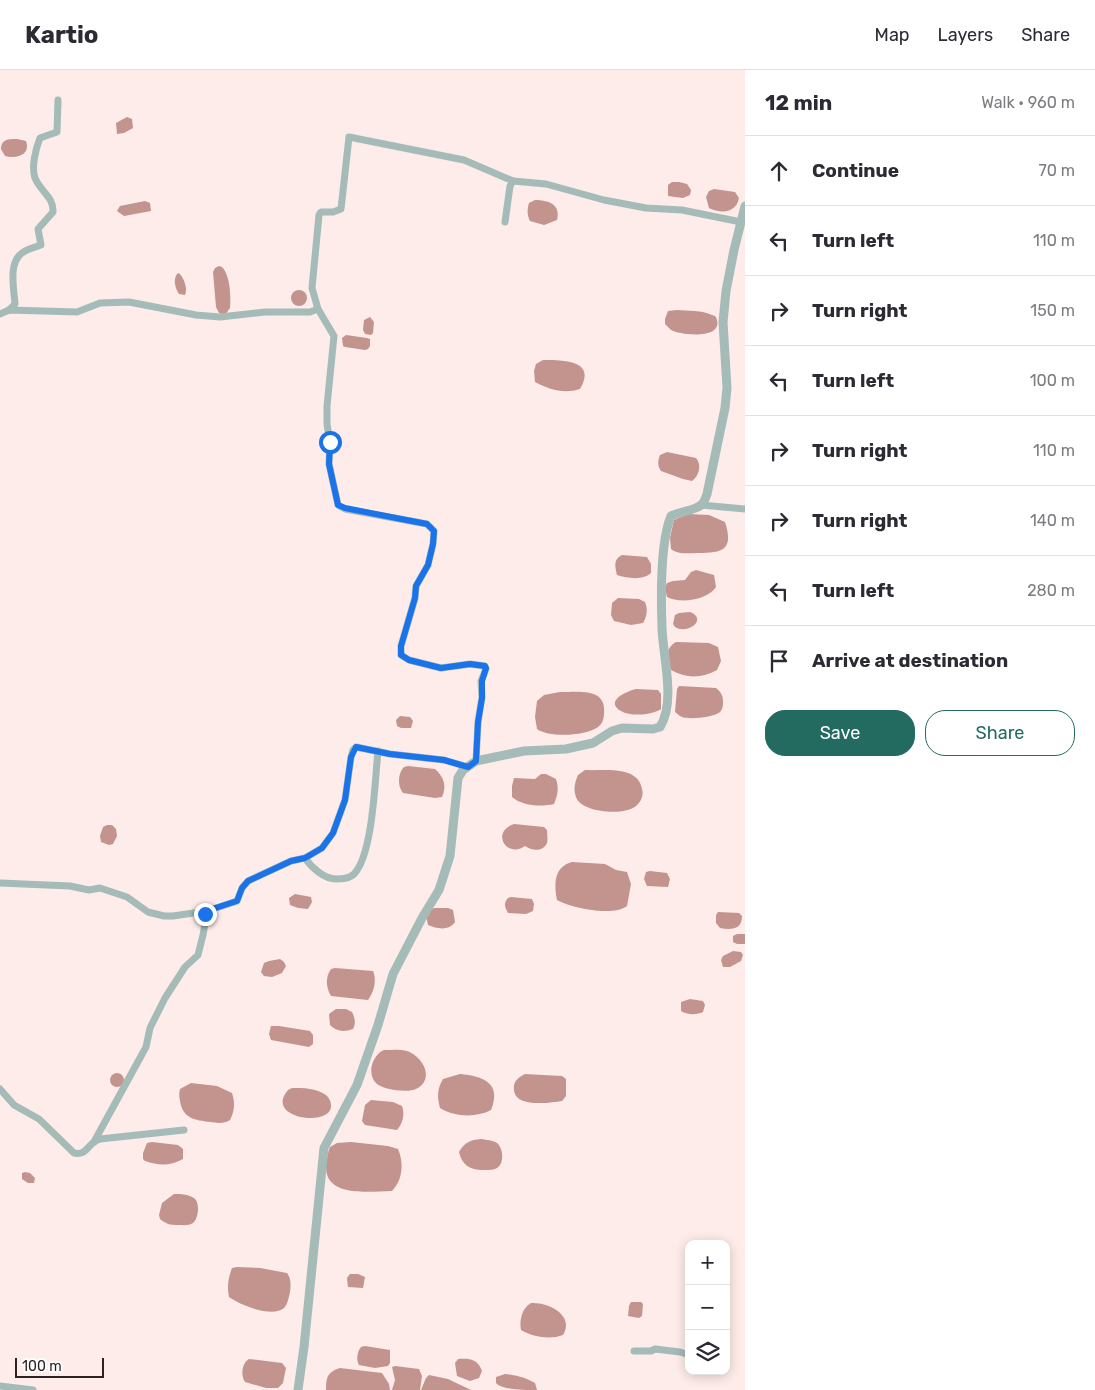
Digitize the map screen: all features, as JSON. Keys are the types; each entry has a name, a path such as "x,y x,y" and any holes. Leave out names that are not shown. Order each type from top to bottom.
{"street":[{"path":"0,314 9,310 15,304 14,268 16,259 22,252 41,245 38,229 53,212 53,204 35,178 34,170 40,138 57,132 58,100"},
{"path":"476,761 478,722 485,666 470,664 441,668 409,660 401,655 401,646 415,598 416,586 428,565 434,531 427,524 338,505 330,475 327,406 334,336 318,309 312,288 319,215 321,212 333,212 341,208 349,138 464,160 513,181 521,180 561,186 604,200 646,208 682,210 741,222"},
{"path":"504,222 510,186 513,181"},
{"path":"701,505 708,494 725,408 727,388 723,322 726,291 745,206"},
{"path":"9,310 77,312 100,303 129,302 196,315 220,317 265,312 310,312 318,309"},
{"path":"298,1390 324,1148 357,1085 393,974 439,890 450,856 458,778 463,770 476,761 524,751 566,750 593,743 622,728 653,729 660,727 665,719 667,706 662,628 663,558 668,522 671,516 701,505 745,509"},
{"path":"0,883 70,886 89,890 100,888 127,898 148,912 164,916 206,911 237,901 242,888 248,881 291,861 305,858 322,848 333,833 345,800 353,750 356,747 390,754 444,760 468,767"},
{"path":"305,858 309,864 332,879 345,879 354,875 365,853 378,751"},
{"path":"0,1088 14,1105 39,1119 74,1153 86,1152 95,1140 146,1047 150,1028 165,998 185,967 198,955 204,935 206,911"},
{"path":"95,1140 143,1133 184,1130"},
{"path":"634,1351 651,1351 655,1349 685,1354"},
{"path":"0,1386 34,1390"}],"shaded area":[{"path":"127,117 132,119 133,128 124,133 117,134 116,123"},
{"path":"17,139 26,141 27,146 24,153 14,157 5,156 1,149 2,143"},
{"path":"672,182 687,184 691,190 690,195 683,198 668,196 668,185"},
{"path":"714,189 735,192 739,198 735,207 727,211 709,208 706,197 709,191"},
{"path":"535,200 552,204 557,210 557,220 544,225 530,221 528,206 529,203"},
{"path":"145,201 150,203 151,211 124,216 117,211 120,206"},
{"path":"219,266 222,267 227,275 229,286 230,308 225,315 219,313 216,307 213,272"},
{"path":"179,273 185,284 185,295 179,294 176,287 175,279"},
{"path":"296,290 302,290 307,295 305,304 296,306 291,301 291,295"},
{"path":"668,311 708,313 716,317 717,326 713,331 699,334 671,330 665,324 665,319"},
{"path":"370,317 374,322 371,335 365,334 363,330 364,320"},
{"path":"346,335 370,339 370,346 365,350 345,347 343,346 342,338"},
{"path":"543,360 560,360 581,367 584,372 584,379 580,389 557,390 535,382 534,371 536,364"},
{"path":"667,452 696,458 699,467 698,473 692,481 661,471 658,465 659,457"},
{"path":"688,514 709,515 725,522 728,539 724,548 720,551 707,553 677,552 671,549 670,538 674,520"},
{"path":"622,555 647,557 651,564 651,573 639,578 617,575 616,561"},
{"path":"696,570 714,575 716,587 712,591 693,600 679,600 667,597 665,588 667,583 685,580 691,572"},
{"path":"618,598 639,599 645,602 647,612 643,623 631,625 614,621 611,615 612,603"},
{"path":"690,612 697,618 697,622 694,625 685,629 675,627 673,624 675,615"},
{"path":"676,642 709,643 718,647 721,661 717,670 706,675 688,676 671,670 668,651"},
{"path":"679,686 716,688 722,697 722,710 708,717 681,717 675,712 677,689"},
{"path":"636,689 658,690 661,694 661,709 653,713 636,715 625,713 616,707 616,700 619,697"},
{"path":"560,692 583,692 596,695 604,705 604,718 601,724 592,730 568,735 550,734 537,729 535,717 537,701 544,695"},
{"path":"400,716 410,717 413,721 411,728 397,726 396,720"},
{"path":"404,767 435,769 441,775 444,782 442,797 435,798 403,793 399,783 399,776"},
{"path":"585,770 619,771 634,776 639,781 642,789 641,800 636,806 623,811 594,810 586,807 575,794 575,783 578,775"},
{"path":"541,774 546,774 556,779 558,792 554,804 532,805 512,797 514,778 535,779"},
{"path":"514,824 544,827 547,830 547,843 543,848 537,850 525,846 518,849 507,847 502,838 503,833"},
{"path":"112,825 116,829 117,836 113,844 109,845 101,842 100,836 103,827"},
{"path":"572,862 605,864 616,870 627,872 631,884 627,906 612,911 602,911 572,906 557,900 557,876 566,864"},
{"path":"646,872 667,873 670,879 668,887 647,886 644,879"},
{"path":"295,894 311,897 312,902 308,909 290,905 289,898"},
{"path":"511,897 532,899 534,904 533,911 526,914 508,913 505,904 506,900"},
{"path":"431,909 453,910 455,922 446,928 428,925 426,916"},
{"path":"718,912 739,913 742,916 742,921 732,929 720,928 716,923"},
{"path":"745,934 745,944 733,942 733,936"},
{"path":"733,951 741,952 743,955 741,961 730,967 723,967 721,960 723,956"},
{"path":"280,959 286,966 282,973 272,977 264,976 261,972 264,963"},
{"path":"331,969 373,971 375,978 374,986 368,1000 331,996 327,986 327,979"},
{"path":"690,999 703,1001 705,1005 703,1012 692,1014 681,1011 681,1002"},
{"path":"336,1009 346,1009 352,1012 355,1020 353,1029 341,1031 330,1025 329,1014"},
{"path":"271,1026 310,1031 313,1035 313,1044 309,1047 271,1040 269,1034"},
{"path":"384,1050 407,1051 418,1058 425,1069 426,1075 422,1085 416,1089 401,1091 378,1085 373,1078 371,1068 374,1059"},
{"path":"114,1073 120,1073 124,1080 120,1087 114,1087 110,1083 110,1077"},
{"path":"460,1074 483,1079 492,1087 494,1101 491,1110 479,1114 458,1115 440,1108 438,1093 443,1079"},
{"path":"525,1074 562,1076 566,1079 566,1096 562,1101 549,1103 533,1103 520,1099 516,1095 514,1084"},
{"path":"191,1083 217,1086 232,1093 234,1106 230,1120 223,1123 215,1123 190,1118 184,1112 179,1092 180,1089"},
{"path":"292,1088 305,1088 326,1095 331,1104 329,1112 312,1118 291,1114 284,1108 283,1100 288,1090"},
{"path":"371,1100 393,1102 402,1106 403,1118 397,1130 365,1125 362,1121 365,1105"},
{"path":"481,1139 495,1142 501,1148 502,1159 500,1166 496,1169 481,1170 468,1167 460,1157 459,1152 463,1146 471,1141"},
{"path":"351,1142 398,1149 402,1166 396,1187 392,1191 353,1191 333,1184 327,1176 326,1164 330,1147 337,1143"},
{"path":"147,1143 178,1145 183,1149 183,1159 174,1163 164,1164 145,1161 143,1153"},
{"path":"22,1173 30,1173 35,1178 34,1183 28,1183 22,1179"},
{"path":"174,1194 187,1195 196,1200 198,1214 195,1221 190,1225 173,1225 160,1219 162,1203"},
{"path":"232,1268 260,1268 287,1273 291,1287 285,1307 273,1312 257,1310 229,1297 228,1286"},
{"path":"350,1274 358,1274 365,1277 363,1288 348,1287 347,1278"},
{"path":"631,1302 641,1302 643,1304 642,1316 639,1318 628,1316"},
{"path":"531,1303 552,1307 563,1316 566,1328 563,1335 542,1337 521,1330 520,1322 522,1315 525,1308"},
{"path":"361,1347 390,1350 390,1363 388,1366 375,1368 359,1365 357,1361 358,1354"},
{"path":"249,1359 282,1363 286,1368 283,1383 278,1388 266,1388 245,1382 243,1377 244,1364"},
{"path":"458,1359 469,1359 476,1362 482,1371 479,1378 470,1381 457,1376 455,1363"},
{"path":"392,1367 419,1369 422,1376 420,1390 392,1390 395,1380"},
{"path":"340,1368 382,1373 389,1384 390,1390 326,1390 328,1376 332,1371"},
{"path":"505,1374 532,1381 535,1383 537,1390 514,1389 503,1387 496,1383 496,1377"},
{"path":"429,1375 448,1379 471,1390 421,1390"}],"route":[{"path":"205,914 206,911 237,901 242,888 248,881 291,861 305,858 322,848 333,833 345,800 349,785 351,757 356,747 390,754 444,760 468,767 476,761 478,722 485,666 470,664 441,668 404,658 400,651 415,598 416,586 428,565 434,531 427,524 338,505 330,475 330,442"}]}
